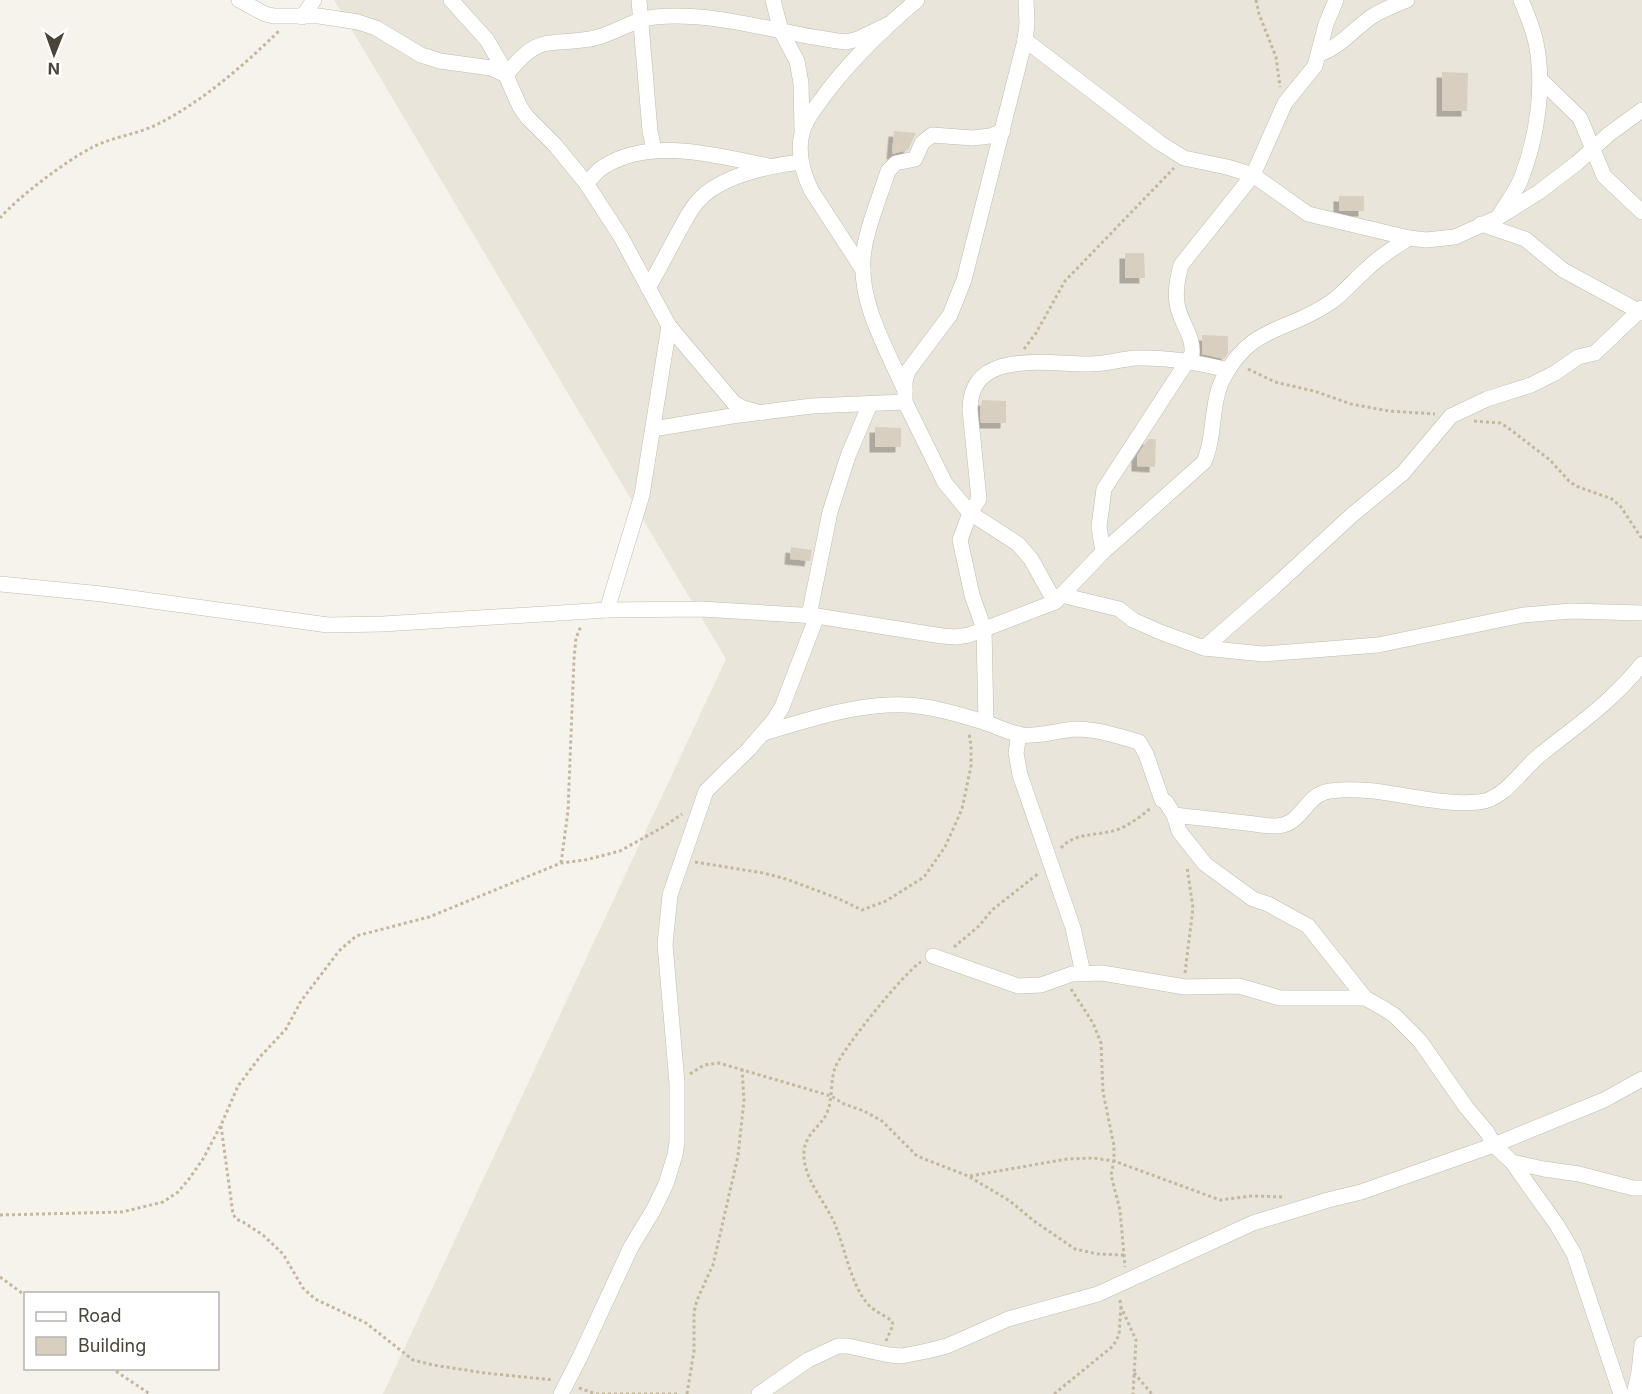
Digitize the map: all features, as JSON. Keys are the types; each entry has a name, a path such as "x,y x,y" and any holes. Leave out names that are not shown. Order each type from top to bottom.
{"street":[{"path":"239,0 265,14 319,16 358,22 376,28 421,55 440,61 491,68 506,75"},
{"path":"298,17 314,0"},
{"path":"451,0 487,40 527,117 555,145 586,183 621,237 669,326 734,403 743,408 761,412"},
{"path":"639,0 654,150"},
{"path":"773,0 781,31 797,61 802,136"},
{"path":"863,270 811,190 801,162 800,145 804,128 812,112 834,82 889,24 917,0"},
{"path":"905,397 908,371 950,315 960,293 981,221 1025,40 1026,0"},
{"path":"1103,552 1099,527 1104,489 1192,354 1191,340 1177,303 1181,265 1253,175 1285,103 1315,66 1326,24 1336,0"},
{"path":"1320,54 1344,41 1375,15 1407,0"},
{"path":"1499,217 1520,181 1528,159 1535,125 1540,79 1536,41 1521,0"},
{"path":"506,75 521,56 538,45 592,39 640,20 664,16 711,18 851,42 889,24"},
{"path":"1025,40 1160,143 1184,158 1253,175 1308,214 1426,240 1455,237 1499,217 1539,192 1642,110"},
{"path":"1540,79 1580,118 1604,176 1642,212"},
{"path":"1003,131 990,136 973,138 932,135 922,143 915,159 893,165 888,171 865,246 863,270 868,306 905,397 945,483 970,513 1018,544 1058,599 1119,609 1133,620 1204,648 1263,654 1378,645 1524,615 1571,611 1642,613"},
{"path":"586,183 603,167 624,157 654,150 724,156 771,166"},
{"path":"648,288 698,201 718,185 771,166 801,162"},
{"path":"1204,648 1352,515 1403,473 1451,416 1487,399 1531,385 1555,373 1578,357 1595,353 1641,310 1563,270 1525,239 1481,224"},
{"path":"0,584 102,594 327,625 383,624 607,610 701,609 813,616 949,637 962,637 1058,599 1103,552 1204,462 1209,450 1220,386 1228,370 1246,347 1257,337 1313,314 1332,302 1368,267 1409,238"},
{"path":"607,610 640,504 669,326"},
{"path":"986,723 984,629 972,595 960,540 970,513 980,499 970,410 972,391 981,378 1006,365 1033,361 1091,364 1134,358 1188,360 1228,370"},
{"path":"653,429 761,412 812,406 870,404 905,397"},
{"path":"564,1388 631,1247 666,1184 677,1142 676,1083 665,944 670,895 706,791 764,733 782,707 813,616 830,512 848,456 870,404"},
{"path":"1174,815 1262,825 1283,825 1296,817 1311,799 1326,791 1360,788 1448,801 1482,802 1499,794 1538,756 1607,703 1642,664"},
{"path":"764,733 827,714 884,706 925,707 1019,734 1033,735 1076,729 1106,732 1139,742 1146,754 1162,800 1166,802 1174,815 1179,831 1205,864 1253,899 1268,903 1308,926 1365,998 1394,1015 1420,1041 1494,1145 1512,1162 1574,1254 1621,1394"},
{"path":"1019,734 1016,753 1020,775 1073,928 1083,973"},
{"path":"933,956 1018,986 1041,985 1083,973 1102,973 1185,987 1239,986 1280,998 1365,998"},
{"path":"759,1394 808,1360 838,1346 902,1356 947,1346 1008,1319 1098,1294 1252,1223 1361,1192 1494,1145 1604,1100 1642,1079"},
{"path":"1512,1162 1642,1188"},
{"path":"1634,1394 1642,1344"}],"path":[{"path":"1256,0 1258,14 1276,57 1285,103"},
{"path":"0,218 51,175 90,148 121,135 153,126 182,110 250,58 298,17"},
{"path":"1006,365 1030,342 1065,281 1184,158"},
{"path":"1228,370 1247,368 1275,382 1314,391 1352,404 1389,411 1451,416 1474,422 1500,423 1550,460 1576,486 1612,499 1621,507 1642,539"},
{"path":"561,863 568,811 576,638 588,611"},
{"path":"682,860 786,879 837,897 862,910 886,901 924,877 945,848 963,809 972,753 966,717"},
{"path":"0,1215 122,1212 163,1202 178,1192 189,1179 203,1159 221,1125 238,1086 286,1029 301,1001 339,951 356,936 429,917 561,863 585,860 620,851 663,828 703,799"},
{"path":"880,1354 893,1325 892,1321 870,1306 860,1292 834,1222 812,1184 804,1153 813,1129 827,1113 835,1067 851,1041 914,966 957,945 979,926 992,910 1034,877 1074,836 1098,835 1120,828 1136,820 1162,800"},
{"path":"1185,987 1185,965 1194,908 1186,864"},
{"path":"1054,1394 1113,1346 1119,1335 1124,1283 1120,1210 1110,1175 1114,1161 1114,1146 1103,1092 1101,1043 1093,1023 1062,978"},
{"path":"676,1083 711,1062 831,1096 882,1121 917,1156 968,1176 1010,1201 1034,1221 1075,1249 1098,1254 1124,1255"},
{"path":"687,1394 694,1351 694,1312 713,1265 738,1156 744,1100 742,1069"},
{"path":"221,1125 233,1214 236,1219 263,1235 283,1254 303,1288 315,1299 366,1323 413,1360 596,1394 678,1394"},
{"path":"968,1176 1067,1159 1093,1158 1114,1161 1220,1200 1252,1196 1293,1198"},
{"path":"0,1277 24,1295"},
{"path":"1120,1307 1136,1340 1133,1394"},
{"path":"114,1370 150,1394"},
{"path":"1134,1373 1152,1394"}],"shaded area":[{"path":"334,0 1642,0 1642,1394 383,1394 726,659"}],"building":[{"path":"1442,72 1468,73 1467,111 1442,111"},
{"path":"894,131 916,133 908,150 892,154"},
{"path":"1339,196 1364,196 1364,211 1339,211"},
{"path":"1125,253 1144,253 1145,278 1125,278"},
{"path":"1202,335 1228,336 1228,353 1224,359 1202,354"},
{"path":"982,400 1006,401 1006,423 981,423"},
{"path":"875,427 901,428 901,447 875,447"},
{"path":"1148,439 1156,439 1155,467 1137,466 1137,456"},
{"path":"791,547 812,550 810,561 790,559"}]}
